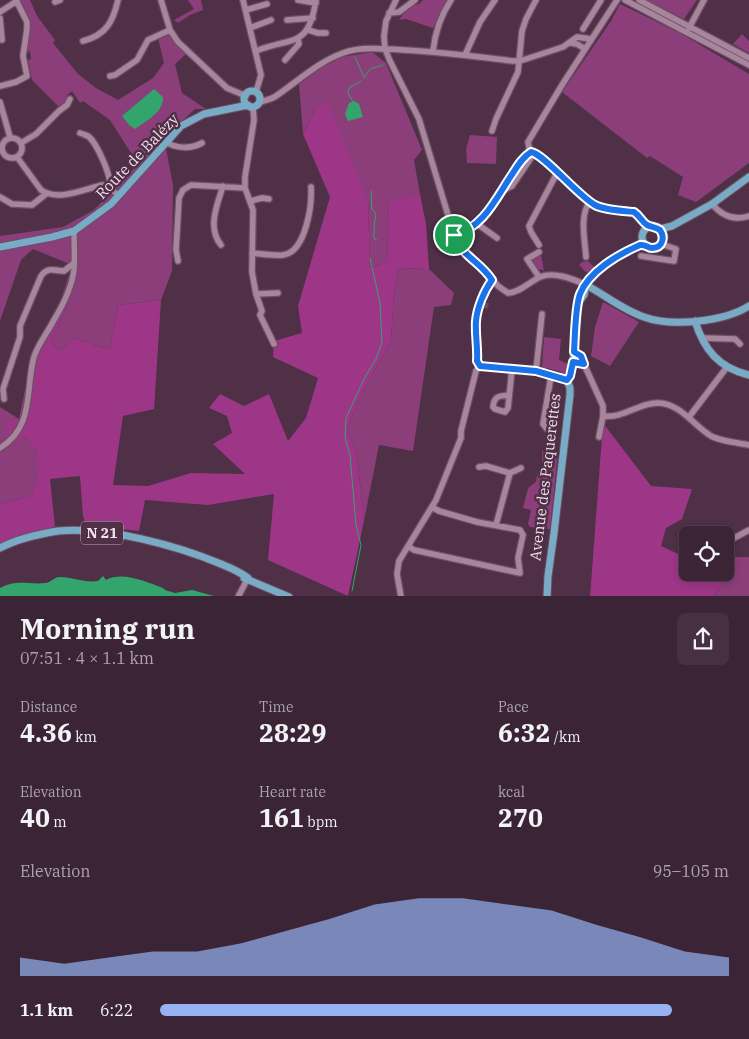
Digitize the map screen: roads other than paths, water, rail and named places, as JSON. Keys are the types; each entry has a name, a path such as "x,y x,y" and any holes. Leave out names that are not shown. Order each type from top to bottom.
{"main road":[{"name":"Route de Balézy","path":"0,247 52,238 74,231 99,214 119,196 182,126 204,114 239,106 254,100"},
{"path":"641,243 647,226 663,231 712,204 748,177"},
{"path":"641,243 652,248 661,244 663,231"},
{"path":"641,243 607,263 586,285 644,317 666,321 695,321 730,315 749,306"},
{"name":"Avenue des Paquerettes","path":"547,596 570,395 567,380 570,376 573,362 579,302 584,296 586,285"},
{"path":"695,321 702,338 713,356 727,367 749,375"},
{"name":"N 21","path":"0,548 32,537 59,531 78,531 141,539 197,554 289,596"}],"street":[{"path":"0,12 17,0 26,22 27,30 24,56 27,76 16,82 0,86"},
{"path":"83,41 100,34 108,26 114,17 118,0"},
{"path":"161,0 170,30 178,42 227,88 254,100 274,98 292,83 324,62 344,52 358,49 433,51 520,61 570,44 577,44 585,49"},
{"path":"242,0 261,74 254,100 254,120 245,177 245,188 253,210 252,272 256,294 262,311 260,315 274,344"},
{"path":"256,51 269,46 292,42 308,30 313,18 316,1 298,0"},
{"path":"396,0 384,29 385,49 419,119 454,235 464,253 482,268 503,290 510,293 546,275 561,276 586,285"},
{"path":"389,13 399,12 415,0"},
{"path":"433,51 434,40 451,0"},
{"path":"465,55 480,22 495,0"},
{"path":"492,131 518,72 522,31 536,0"},
{"path":"583,29 601,0"},
{"path":"454,235 483,218 500,192 512,186 531,158 528,142 616,0"},
{"path":"625,0 749,58"},
{"path":"639,0 749,66"},
{"path":"688,29 704,0"},
{"path":"246,10 267,4"},
{"path":"0,18 2,40"},
{"path":"288,20 313,18"},
{"path":"250,28 271,20"},
{"path":"110,76 115,75 137,60 148,40 170,30"},
{"path":"308,30 326,33"},
{"path":"570,44 577,37 591,40"},
{"path":"285,60 297,48 299,44 298,39"},
{"path":"21,143 36,134 67,105 70,99"},
{"path":"0,102 10,137"},
{"path":"80,133 88,136 97,149 111,180 110,188"},
{"path":"10,137 16,138 21,143 21,153 17,157 11,158 1,152 2,143 10,137"},
{"path":"166,142 172,146 182,148 197,146 202,143"},
{"path":"531,152 539,155 596,206 634,212 639,215 647,226"},
{"path":"17,157 46,194 58,196 103,185 119,196"},
{"path":"539,244 531,232 531,220 557,173"},
{"path":"178,261 176,250 179,198 183,190 191,185 245,188"},
{"path":"221,245 216,238 214,212 223,186"},
{"path":"252,253 285,255 294,251 299,244 307,221 311,196 310,187"},
{"path":"0,197 12,204 32,205 46,194"},
{"path":"251,201 262,198 269,199"},
{"path":"586,257 584,218 585,210 590,202"},
{"path":"712,204 716,209 730,217 740,219 749,216"},
{"path":"476,223 496,238"},
{"path":"0,448 7,444 16,434 27,409 37,350 66,296 74,271 74,231"},
{"path":"641,256 674,261 676,249 661,244"},
{"path":"539,252 528,259 539,277"},
{"path":"4,399 3,389 20,337 20,326 42,276 45,271 51,268 64,270 74,263"},
{"path":"480,366 477,361 476,321 487,288 492,280"},
{"path":"256,294 278,293"},
{"path":"536,371 542,314"},
{"path":"702,338 735,339 740,344"},
{"path":"574,352 581,356 603,406 599,437"},
{"path":"573,362 584,364"},
{"path":"480,366 536,371 567,380"},
{"path":"401,596 397,567 401,555 432,507 461,438 461,431 476,371 480,366"},
{"path":"689,417 727,367"},
{"path":"509,395 512,369"},
{"path":"547,428 543,424 551,376"},
{"path":"603,416 611,417 651,404 670,405 689,417 712,437 749,445"},
{"path":"479,467 486,466 510,473 521,468"},
{"path":"496,525 510,473"},
{"path":"408,546 414,550 520,574 518,558 522,535 520,530 477,522 439,511 432,507"},
{"path":"734,538 749,530"},
{"path":"238,596 248,578"}],"waterway":[{"path":"355,57 364,77"},
{"path":"364,78 370,69 383,65"},
{"path":"353,102 348,93 349,88 361,81"},
{"path":"371,191 372,209 376,214 374,239 377,240"},
{"path":"352,591 361,545 356,525 350,455 345,438 346,418 365,377 376,359 382,342 380,303 370,258"}],"tunnel":[{"path":"483,305 489,306"}]}
